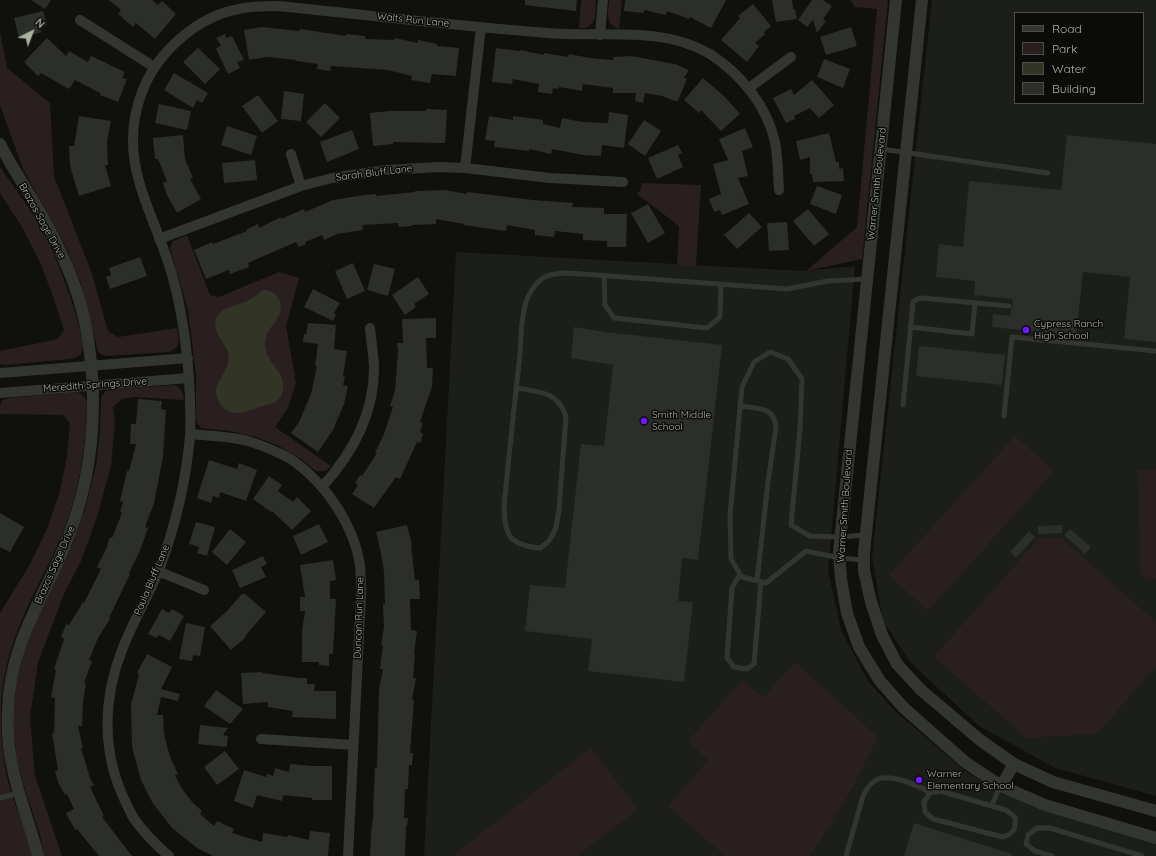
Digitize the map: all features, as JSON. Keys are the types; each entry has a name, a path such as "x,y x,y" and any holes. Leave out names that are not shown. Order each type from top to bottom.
{"street":[{"path":"600,35 602,0"},
{"name":"Warner Smith Boulevard","path":"896,0 841,537 841,579 847,613 860,647 880,681 904,708 965,762 1001,786 1045,806 1156,838"},
{"path":"922,0 866,535 864,571 871,602 882,635 897,664 921,690 980,740 1014,764 1053,782 1156,812"},
{"name":"Walts Run Lane","path":"159,239 138,177 132,146 134,117 142,91 154,67 176,43 195,27 216,16 237,9 256,6 286,7 548,33 659,36 683,42 709,54 730,69 748,88 760,105 768,121 774,142 779,190"},
{"path":"80,20 154,67"},
{"path":"465,168 481,26"},
{"path":"748,88 790,57"},
{"name":"Brazos Sage Drive","path":"0,144 58,246 72,279 88,337 93,386 93,434 89,464 74,525 31,616 20,643 12,675 8,708 8,742 13,769 36,855"},
{"path":"291,154 300,186"},
{"name":"Sarah Bluff Lane","path":"159,239 300,186 332,178 386,170 439,167 465,168 550,178 623,182"},
{"name":"Paula Bluff Lane","path":"159,239 170,268 185,331 189,378 190,434 181,494 174,524 158,572 122,649 115,670 109,699 106,731 110,760 123,797 134,819 168,856"},
{"path":"322,487 352,448 364,423 371,394 374,365 370,328"},
{"name":"Meredith Springs Drive","path":"0,372 188,358"},
{"name":"Meredith Springs Drive","path":"0,393 189,378"},
{"name":"Duncan Run Lane","path":"190,434 246,441 262,446 294,462 322,487 340,512 352,537 360,565 361,596 348,856"},
{"path":"158,572 204,590"},
{"path":"261,739 353,745"},
{"path":"1001,786 1014,764"}],"lane":[{"path":"881,149 1048,173"},
{"path":"516,388 544,392 556,398 563,408 566,416 559,510 556,528 549,541 540,548 526,546 516,542 508,534 504,521 504,506 516,388 524,311 528,297 534,287 544,277 555,273 787,289 828,282 867,279"},
{"path":"604,276 605,305 614,318 708,328 720,317 721,284"},
{"path":"903,405 913,302 922,298 1009,306"},
{"path":"910,327 972,334 975,303"},
{"path":"1004,416 1012,337 1156,351"},
{"path":"864,560 840,558 806,551 766,582 742,577 731,559 730,515 742,387 754,362 770,352 788,358 802,379 800,429 791,525 810,536 841,537 866,535"},
{"path":"740,406 768,410 775,418 776,427 768,482 759,581 754,664 747,669 734,666 727,658 732,588 740,574"},
{"path":"846,856 866,789 881,778 889,777 916,784 930,793 940,791 1006,810 1015,817 1016,827 1010,835 1003,837 933,819 925,812 924,802 930,793"},
{"path":"992,805 1001,786"},
{"path":"0,798 19,793"},
{"path":"1052,856 1035,851 1026,844 1028,835 1037,828 1050,828 1142,856"}],"shaded area":[{"name":"Cypress Ranch High School","path":"932,0 1156,0 1156,796 1055,768 979,726 911,663 883,621 872,557"},
{"name":"Smith Middle School","path":"456,252 803,271 855,266 828,571 841,630 868,681 894,710 966,772 1027,804 1156,838 1156,856 424,856"}],"green space":[{"path":"581,0 596,0 594,20 590,26 585,28 579,28"},
{"path":"609,0 622,0 619,29 609,21"},
{"path":"850,0 888,0 862,259 806,271 857,227 877,9 855,7"},
{"path":"0,32 7,68 50,103 54,176 92,274 108,331 118,337 177,328 178,346 176,348 168,352 106,356 98,352 80,281 66,247 23,169 0,105"},
{"path":"0,167 25,202 47,239 70,295 80,329 82,342 82,351 79,356 75,358 4,365 0,364 0,351 58,339 64,330 40,262 22,227 0,193"},
{"path":"642,183 701,185 696,266 677,265 679,226 637,194 641,189"},
{"path":"187,235 210,295 219,297 279,272 299,278 286,326 296,383 288,408 275,427 331,466 326,471 316,471 301,459 279,446 256,437 230,431 201,428 197,423 196,376 188,310 170,248 173,241"},
{"path":"176,385 182,391 184,400 134,397 122,399 113,407 115,423 111,466 97,517 81,561 64,594 38,662 30,718 35,776 62,856 44,856 40,835 24,786 16,755 13,720 16,686 23,655 33,625 73,543 86,506 96,465 100,430 101,397 106,391 114,389"},
{"path":"77,392 84,396 87,402 84,450 75,497 53,555 30,601 19,628 3,683 1,738 3,755 11,790 32,856 0,856 0,613 29,566 46,531 59,495 67,456 70,423 63,415 0,414 0,405 2,401 9,398"},
{"path":"1015,436 1054,471 928,611 889,575"},
{"path":"1156,469 1156,579 1148,580 1140,573 1138,470"},
{"path":"1039,538 1061,538 1156,622 1156,666 1097,734 1027,738 934,657"},
{"path":"795,662 878,737 852,789 810,856 725,856 668,806 708,760 688,741 742,680 763,698"},
{"path":"591,748 638,809 577,856 457,856 455,854"}],"water":[{"path":"264,290 273,292 279,298 281,306 279,315 269,331 265,342 267,355 282,378 283,392 279,399 271,404 249,411 236,413 222,407 217,397 216,391 218,384 227,367 228,353 217,331 215,322 220,313 227,308 245,302"}],"building":[{"path":"31,0 51,0 45,9"},
{"path":"109,0 152,0 158,5 162,1 176,14 155,39 136,23 133,27 118,14 121,10"},
{"path":"525,0 577,0 576,11 525,5"},
{"path":"625,0 726,0 711,28 690,17 689,19 667,11 666,15 644,10 644,13 624,11"},
{"path":"772,0 792,0 793,9 795,9 797,19 776,22"},
{"path":"812,0 823,0 832,6 823,19 826,21 817,33 813,20 807,27 798,20"},
{"path":"753,4 771,26 755,43 759,46 747,62 721,40 740,18 738,16"},
{"path":"43,11 47,25 37,28 42,32 19,38 14,18"},
{"path":"262,27 299,31 300,29 346,36 346,34 365,36 365,39 394,40 395,38 418,43 418,40 437,44 437,46 459,48 456,76 432,74 430,83 411,80 412,76 388,70 331,66 330,71 317,69 318,64 296,60 267,57 249,60 244,30"},
{"path":"851,27 857,46 826,55 820,37"},
{"path":"225,34 226,38 232,36 244,60 237,62 240,68 228,74 216,49 221,45 216,38"},
{"path":"47,38 66,56 69,51 88,62 91,56 125,72 122,78 127,79 118,102 100,95 100,93 75,80 69,89 41,73 38,76 24,62"},
{"path":"198,48 220,69 205,84 183,62"},
{"path":"496,48 520,50 544,55 544,53 568,57 569,54 613,60 613,57 631,56 675,64 689,70 684,78 687,79 678,101 645,93 643,103 635,101 636,93 613,93 613,88 583,84 582,91 559,87 558,89 553,88 552,94 538,92 539,84 513,79 512,84 492,82"},
{"path":"824,59 850,69 843,88 817,77"},
{"path":"174,73 208,93 202,103 197,100 193,108 164,90"},
{"path":"703,78 725,97 740,114 721,131 701,110 699,113 684,100"},
{"path":"812,80 834,105 819,118 810,108 794,116 795,119 786,123 773,98 791,89 794,95"},
{"path":"284,91 304,94 301,121 281,119"},
{"path":"258,95 278,121 262,133 242,106"},
{"path":"325,103 340,118 321,137 306,122"},
{"path":"159,104 191,111 187,130 155,123"},
{"path":"426,109 447,110 445,143 393,142 393,144 373,146 370,113 390,111 426,111"},
{"path":"609,112 628,115 624,148 602,145 601,156 583,155 552,149 551,154 529,149 529,151 494,147 495,141 485,140 489,116 513,120 513,116 543,120 543,124 560,128 562,118 582,122 608,123"},
{"path":"79,116 111,121 107,142 108,165 105,165 111,186 79,196 70,166 69,146 74,146"},
{"path":"644,120 661,131 645,156 628,144"},
{"path":"227,126 257,136 251,155 221,145"},
{"path":"745,128 753,147 742,151 748,176 738,178 749,204 722,215 720,210 714,212 709,199 721,194 713,164 728,160 719,139"},
{"path":"352,130 359,149 327,162 320,142"},
{"path":"829,133 836,162 839,162 839,169 843,168 844,181 813,182 812,174 810,174 810,157 800,160 796,141"},
{"path":"183,135 185,159 193,178 190,179 201,199 177,213 167,195 163,183 167,181 158,159 155,159 153,138"},
{"path":"1067,135 1156,144 1156,342 1124,339 1130,277 1083,272 1076,336 992,327 993,314 1010,316 1011,309 1013,307 1012,299 974,295 975,281 936,277 939,244 963,247 969,181 1061,190"},
{"path":"678,145 682,153 678,155 683,167 657,179 648,158"},
{"path":"255,160 257,180 224,183 222,163"},
{"path":"817,186 842,195 836,214 810,204"},
{"path":"444,190 467,194 467,192 573,203 572,207 604,208 604,214 627,214 626,247 607,247 607,241 583,240 583,234 555,231 554,237 535,235 535,230 507,225 506,231 463,225 464,224 436,219 436,224 412,226 399,227 398,223 362,225 363,230 337,234 324,240 322,235 305,242 306,244 299,247 296,242 248,263 249,267 230,274 229,270 206,279 194,250 212,242 213,244 247,231 246,230 258,224 259,228 281,217 281,219 304,209 305,212 333,200 364,195 376,194 376,196 415,191"},
{"path":"648,204 665,233 648,243 631,213"},
{"path":"808,209 829,234 814,246 793,221"},
{"path":"749,213 762,227 737,249 724,235"},
{"path":"787,222 789,250 769,251 767,223"},
{"path":"140,257 147,276 110,289 106,277 111,275 109,268"},
{"path":"353,263 365,291 347,299 335,271"},
{"path":"374,264 395,269 388,296 367,290"},
{"path":"418,277 429,294 414,304 416,307 405,315 392,295"},
{"path":"313,289 340,303 334,313 336,315 333,321 304,307"},
{"path":"436,318 436,338 426,338 427,368 433,368 432,387 420,422 423,423 420,432 423,434 420,443 417,442 400,479 396,477 374,508 352,494 358,485 355,483 360,475 362,476 377,453 375,453 384,434 393,407 390,406 395,391 398,351 397,343 403,343 402,319"},
{"path":"308,323 336,325 334,349 347,351 343,385 348,386 344,404 333,430 318,452 291,433 299,422 311,394 317,366 315,366 318,344 303,342"},
{"path":"574,327 605,332 722,345 698,560 682,558 678,601 693,602 684,682 588,671 592,639 525,631 530,585 565,588 581,444 604,446 613,365 571,358"},
{"path":"919,346 1005,355 1002,385 916,376"},
{"path":"138,399 162,401 161,409 166,410 163,457 154,503 145,527 148,528 140,551 109,618 110,619 98,638 89,660 92,661 84,683 86,683 83,702 82,726 78,726 83,748 81,748 90,778 94,785 90,787 104,816 102,817 132,856 99,856 77,829 75,830 66,813 74,809 67,794 65,795 58,782 55,771 58,770 52,733 54,733 55,698 51,697 56,670 54,669 64,639 61,637 66,624 69,625 83,602 84,603 101,569 97,567 108,545 110,537 112,538 122,513 120,512 123,502 120,501 127,471 129,471 136,444 130,444 131,424 136,424"},
{"path":"209,460 237,469 239,463 257,470 246,501 220,492 219,498 213,496 211,503 197,498"},
{"path":"269,476 282,485 278,491 293,502 297,497 311,511 292,530 272,511 271,512 253,499"},
{"path":"0,513 24,527 10,552 0,547"},
{"path":"196,522 215,527 207,556 197,553 199,547 189,544"},
{"path":"319,524 328,542 301,555 293,536"},
{"path":"407,525 412,545 415,580 419,580 420,599 410,599 411,630 417,631 414,653 413,678 416,678 412,700 414,700 410,753 413,753 412,765 409,765 408,789 405,789 404,818 408,818 406,826 405,856 370,856 374,811 375,767 377,768 379,689 383,669 380,669 383,645 381,645 384,627 383,604 385,604 384,572 376,532"},
{"path":"1062,525 1062,533 1038,534 1038,526"},
{"path":"230,529 246,542 227,565 212,552"},
{"path":"1070,529 1091,547 1085,554 1064,535"},
{"path":"1029,531 1035,537 1016,558 1010,552"},
{"path":"263,556 267,564 261,567 266,577 240,588 232,570"},
{"path":"333,560 336,580 330,581 330,599 336,599 333,654 329,654 329,666 319,665 319,662 302,662 302,631 305,611 300,611 300,597 305,597 300,565"},
{"path":"242,594 245,594 266,612 245,636 246,637 231,650 210,626 226,612"},
{"path":"162,609 169,613 172,609 184,616 170,641 159,635 157,638 148,634"},
{"path":"186,623 205,627 200,656 193,655 192,661 179,659"},
{"path":"147,654 172,667 161,689 180,694 178,701 161,697 157,715 163,715 164,734 170,757 178,774 175,775 182,789 193,803 202,811 200,814 214,826 217,821 234,829 232,833 262,842 263,833 287,837 288,835 309,840 310,831 330,833 328,856 213,856 197,848 172,828 152,802 141,780 132,747 131,705 139,674 137,673"},
{"path":"262,672 307,678 307,684 315,684 314,691 336,691 336,719 292,717 293,711 268,707 268,702 243,704 241,673"},
{"path":"216,690 243,709 230,724 204,706"},
{"path":"200,725 228,728 223,735 228,736 227,747 198,744"},
{"path":"225,751 239,769 217,785 204,767"},
{"path":"290,764 332,766 332,800 312,800 312,798 283,795 282,801 257,795 253,808 234,801 244,770 266,777 267,774 273,776 275,768 289,772"},
{"path":"914,823 1012,854 1011,856 904,856"}],"place":[{"name":"Cypress Ranch High School","path":"1026,330"},
{"name":"Smith Middle School","path":"644,421"},
{"name":"Warner Elementary School","path":"919,780"}]}
